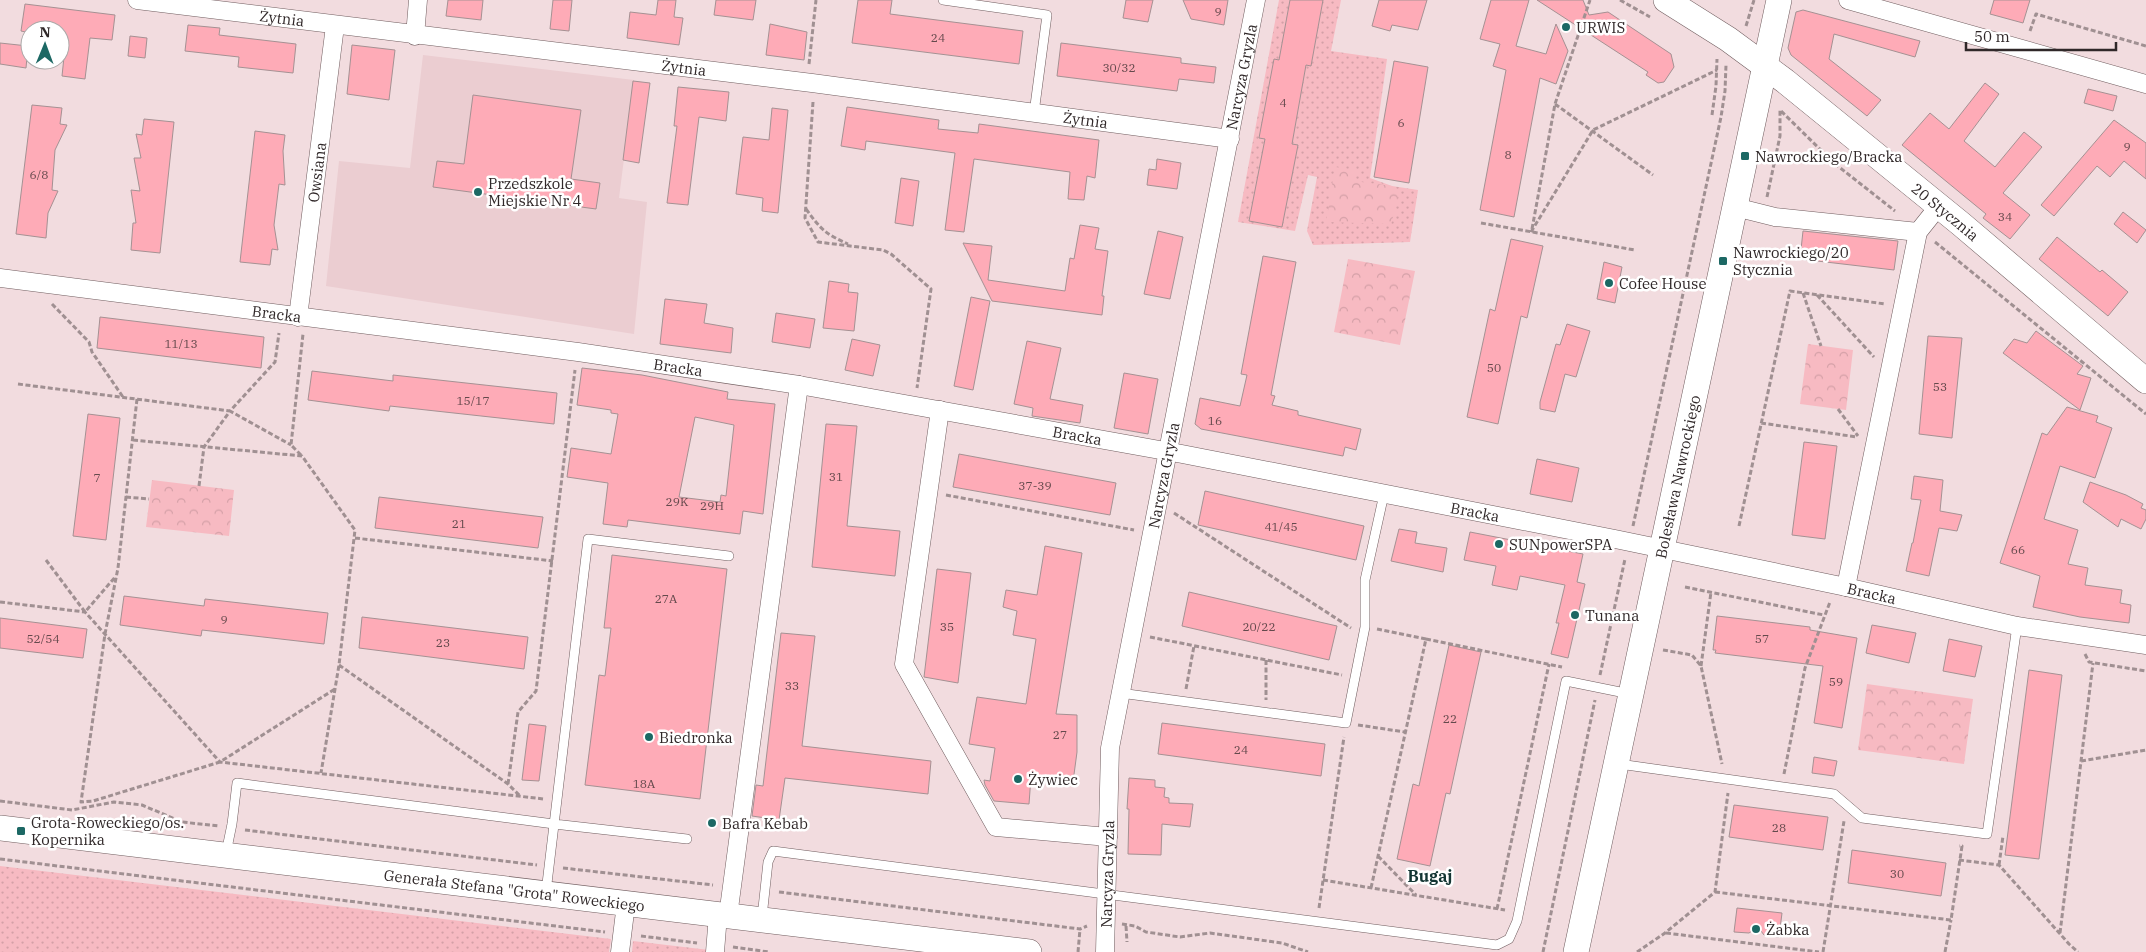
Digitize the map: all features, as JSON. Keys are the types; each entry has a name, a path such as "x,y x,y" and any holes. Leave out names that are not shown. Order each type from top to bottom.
{"street":[{"name":"Żytnia","path":"137,0 415,36 812,83 1230,139"},
{"path":"415,36 418,0"},
{"name":"Narcyza Gryzla","path":"1105,952 1110,748 1256,0"},
{"name":"20 Stycznia","path":"1666,0 1764,64 1961,224 2146,381"},
{"name":"Bolesława Nawrockiego","path":"1576,952 1779,0"},
{"path":"1848,0 2146,84"},
{"name":"Owsiana","path":"300,324 335,26"},
{"path":"1735,207 1795,219 1919,231"},
{"path":"1846,587 1919,231 1938,207"},
{"name":"Bracka","path":"0,278 300,324 578,352 799,385 1167,451 1629,542 1846,587 2017,626 2146,645"},
{"path":"715,949 723,916 799,385"},
{"path":"940,410 904,664 996,827 1108,837"},
{"name":"Generała Stefana \"Grota\" Roweckiego","path":"0,828 761,920 938,946 1029,952"},
{"path":"620,952 626,904"}],"lane":[{"path":"943,0 1048,15 1034,114"},
{"path":"1120,693 1346,723 1364,631 1365,580 1384,494"},
{"path":"546,895 588,539 729,556"},
{"path":"1616,764 1834,794 1862,818 1987,834 2017,626"},
{"path":"761,920 768,862 773,851 1496,945 1509,939 1519,912 1566,681 1631,694"},
{"path":"226,856 237,783 554,824 687,839"}],"path":[{"path":"816,0 808,68 812,83 813,107 805,218 818,242 884,250 931,289 914,406"},
{"path":"1531,232 1555,104 1590,0"},
{"path":"2021,29 2031,32 2036,14 2146,46"},
{"path":"1543,952 1597,687 1720,117 1725,91 1724,68 1728,57"},
{"path":"1531,232 1593,130 1717,70"},
{"path":"1712,114 1716,86"},
{"path":"1555,104 1653,174"},
{"path":"1764,213 1780,136 1780,110 1834,163 2146,414"},
{"path":"806,209 819,228 851,246"},
{"path":"1481,223 1635,250"},
{"path":"1739,526 1790,291 1903,306"},
{"path":"1803,293 1821,346"},
{"path":"1817,295 1890,373"},
{"path":"47,298 89,342 92,352 123,397"},
{"path":"291,445 300,324"},
{"path":"200,486 204,447 230,411 275,362 279,328"},
{"path":"508,784 518,712 536,691 578,352"},
{"path":"18,384 230,411 291,445 302,456 355,530 339,665 321,773"},
{"path":"137,399 117,576 105,634 81,802 94,801 220,762 335,688"},
{"path":"1761,423 1859,438 1838,409"},
{"path":"132,440 302,456"},
{"path":"928,492 1136,530"},
{"path":"126,497 149,499"},
{"path":"1171,511 1364,631 1426,639 1566,668"},
{"path":"355,538 553,561"},
{"path":"46,560 85,612 220,762 557,801"},
{"path":"85,612 117,576"},
{"path":"1685,587 1824,615"},
{"path":"1701,666 1711,592"},
{"path":"1782,787 1805,668 1830,601"},
{"path":"0,602 85,612"},
{"path":"1144,636 1355,678"},
{"path":"1371,888 1426,639"},
{"path":"1183,702 1194,646"},
{"path":"1266,660 1266,712"},
{"path":"2060,934 2093,663"},
{"path":"1497,908 1549,664"},
{"path":"339,665 508,784 520,796"},
{"path":"1591,673 1607,676"},
{"path":"1317,922 1346,723 1405,732"},
{"path":"2081,760 2146,750"},
{"path":"1637,952 1665,933 1715,892 1729,785"},
{"path":"1823,952 1845,817"},
{"path":"1378,856 1416,895"},
{"path":"0,859 622,934 715,949 769,952"},
{"path":"1945,952 1952,920 1959,860 1999,865 2078,952"},
{"path":"1323,880 1519,912"},
{"path":"1715,892 1952,920"},
{"path":"1078,952 1080,929 1098,921 1135,926 1146,932 1180,937 1210,933 1282,943 1308,952"},
{"path":"1665,933 1819,952"}],"shaded area":[{"name":"Przedszkole Miejskie Nr 4","path":"423,55 634,80 619,198 647,202 634,334 326,286 339,161 410,168"}],"green space":[{"path":"1279,0 1341,0 1331,51 1387,59 1370,178 1392,186 1418,190 1410,242 1313,245 1307,231 1317,177 1308,175 1295,231 1238,222"},
{"path":"1335,167 1356,170 1354,181 1392,186 1400,192 1391,224 1326,222"},
{"path":"1348,259 1415,271 1400,345 1334,332"},
{"path":"1808,344 1853,350 1846,410 1800,404"},
{"path":"152,480 234,490 229,536 146,527"},
{"path":"1867,684 1973,699 1964,764 1858,750"},
{"path":"0,866 611,939 609,952 0,952"},
{"path":"633,941 726,952 632,952"}],"building":[{"path":"448,0 483,0 481,20 446,16"},
{"path":"553,0 572,0 569,31 550,29"},
{"path":"658,0 676,0 674,17 683,18 679,45 627,38 630,12 656,15"},
{"path":"716,0 756,0 753,20 714,15"},
{"path":"858,0 892,0 890,14 1023,31 1019,64 852,43"},
{"path":"1126,0 1153,0 1148,22 1123,18"},
{"path":"1183,0 1228,0 1224,25 1191,19"},
{"path":"1290,0 1323,0 1311,66 1306,65 1292,144 1298,145 1282,227 1249,221 1265,139 1259,138 1274,59 1279,60"},
{"path":"1379,0 1427,0 1418,30 1392,25 1390,31 1372,26"},
{"path":"1491,0 1529,0 1516,46 1546,54 1556,24 1568,51 1556,84 1540,78 1514,217 1480,210 1506,70 1493,66 1500,44 1480,39"},
{"path":"1537,0 1583,0 1589,15 1608,12 1671,54 1674,67 1664,82 1658,83 1646,75 1648,72"},
{"path":"1994,0 2030,0 2023,23 1990,14"},
{"path":"25,4 115,15 112,40 90,38 85,79 62,76 63,70 70,70 70,20 23,20"},
{"path":"1803,10 1920,41 1915,57 1834,34 1829,59 1881,100 1867,116 1791,55 1788,48 1796,12"},
{"path":"770,24 807,32 804,60 766,55"},
{"path":"188,25 220,28 219,35 296,44 293,73 238,67 239,57 185,51"},
{"path":"130,36 147,38 145,58 128,56"},
{"path":"0,43 20,45 20,67 0,64"},
{"path":"1061,43 1181,58 1181,63 1216,67 1214,83 1179,79 1177,91 1057,76"},
{"path":"352,45 395,50 389,100 347,94"},
{"path":"1394,61 1428,67 1409,183 1374,177"},
{"path":"633,81 650,83 639,163 623,160"},
{"path":"1985,83 1999,94 1964,141 1995,167 2024,132 2042,147 2003,193 2030,215 2010,239 1983,218 1986,214 1902,145 1930,113 1949,129"},
{"path":"678,87 729,92 726,121 699,117 688,205 667,203 677,126 674,126"},
{"path":"2088,89 2117,96 2113,111 2084,103"},
{"path":"473,95 581,110 571,179 600,183 596,209 433,187 437,161 464,164"},
{"path":"32,105 62,108 60,124 67,125 55,150 52,190 58,191 48,213 46,238 16,234"},
{"path":"847,107 939,120 938,129 978,133 979,124 1099,140 1095,178 1087,176 1084,200 1068,199 1070,172 974,159 964,232 945,230 955,153 866,141 865,150 841,146"},
{"path":"772,108 788,110 778,213 762,211 763,198 736,194 743,137 769,140"},
{"path":"144,119 174,122 160,253 131,250 133,223 136,223 131,190 140,191 134,158 141,158 136,134 142,135"},
{"path":"2114,120 2146,143 2146,179 2124,161 2110,177 2097,166 2054,216 2041,205"},
{"path":"255,131 285,135 283,151 285,185 279,184 274,225 278,250 272,249 270,265 240,262"},
{"path":"1157,159 1181,163 1177,189 1147,185 1149,169 1156,170"},
{"path":"901,178 919,181 913,226 895,223"},
{"path":"2123,212 2146,230 2137,243 2114,224"},
{"path":"1080,225 1099,228 1095,249 1108,251 1102,296 1104,296 1102,315 992,301 963,243 992,246 988,280 1065,291 1070,258 1074,259"},
{"path":"1158,231 1183,237 1170,299 1144,294"},
{"path":"1803,231 1898,241 1894,270 1800,259"},
{"path":"2057,237 2128,292 2108,316 2039,259"},
{"path":"1511,239 1543,246 1527,318 1521,316 1498,424 1467,417 1490,309 1495,311"},
{"path":"1263,256 1296,262 1271,395 1275,396 1272,405 1298,411 1298,415 1361,429 1356,450 1345,447 1343,456 1201,429 1195,424 1200,398 1240,406 1247,375 1241,374"},
{"path":"1604,262 1622,267 1615,303 1597,299"},
{"path":"829,281 849,284 848,292 858,293 854,331 823,328"},
{"path":"971,297 990,301 973,390 954,386"},
{"path":"665,299 707,304 704,323 733,328 731,353 660,344"},
{"path":"776,313 815,319 810,348 772,342"},
{"path":"100,317 264,337 261,368 97,348"},
{"path":"1567,324 1590,331 1576,377 1565,374 1555,412 1540,409 1540,402 1556,344 1560,345"},
{"path":"2036,331 2083,366 2077,374 2091,378 2080,410 2003,353 2014,339 2027,343"},
{"path":"1928,336 1962,338 1952,438 1919,434"},
{"path":"852,339 880,345 873,376 845,370"},
{"path":"1027,341 1061,348 1050,399 1083,405 1080,423 1032,416 1033,408 1014,404"},
{"path":"582,368 642,375 728,392 727,399 775,404 763,514 743,511 740,534 628,520 627,527 603,524 608,483 567,477 571,448 611,454 618,414 611,413 611,410 577,405","holes":["695,417 734,425 726,496 721,495 720,502 679,497"]},
{"path":"312,371 393,381 393,375 557,393 554,424 390,406 389,411 308,400"},
{"path":"1124,373 1158,379 1148,434 1114,428"},
{"path":"2067,407 2098,416 2096,422 2112,428 2095,478 2060,466 2044,519 2078,530 2068,564 2088,568 2085,585 2122,590 2120,603 2131,605 2129,623 2080,617 2033,607 2040,576 2000,563 2042,433 2047,435"},
{"path":"88,414 120,418 106,540 73,536"},
{"path":"826,424 857,426 847,526 900,531 895,576 812,567"},
{"path":"1804,442 1837,446 1825,539 1792,535"},
{"path":"959,454 1116,483 1110,515 953,487"},
{"path":"1537,459 1579,468 1572,502 1530,494"},
{"path":"1914,476 1943,480 1940,511 1962,515 1957,531 1939,528 1929,576 1906,571 1921,500 1911,499"},
{"path":"2090,482 2126,495 2143,504 2141,508 2146,510 2146,519 2141,529 2121,519 2118,527 2083,502"},
{"path":"1205,491 1364,526 1356,560 1198,525"},
{"path":"379,497 543,517 538,548 375,528"},
{"path":"1399,529 1417,532 1415,543 1447,548 1443,572 1391,561"},
{"path":"1470,532 1583,554 1577,582 1585,584 1568,658 1551,654 1559,623 1556,623 1565,585 1520,576 1517,590 1492,585 1496,566 1464,560"},
{"path":"1045,546 1082,553 1056,714 1077,715 1077,752 1073,782 1031,777 1029,804 994,801 984,780 990,781 995,748 969,744 977,697 1026,704 1036,639 1013,635 1017,611 1003,607 1006,590 1037,595"},
{"path":"612,555 727,569 700,799 585,785 599,675 605,676 611,628 604,628"},
{"path":"937,569 971,573 958,683 924,677"},
{"path":"1189,592 1337,626 1329,660 1182,626"},
{"path":"124,596 204,606 205,599 328,613 324,644 202,630 201,636 120,625"},
{"path":"1717,616 1810,627 1810,630 1857,638 1842,728 1814,723 1823,666 1715,653 1716,650 1713,650"},
{"path":"362,617 528,637 524,669 359,648"},
{"path":"0,618 87,629 83,658 0,648"},
{"path":"1872,625 1916,633 1909,663 1866,653"},
{"path":"781,633 815,636 802,746 931,761 928,794 785,778 779,820 752,816 756,785 763,786"},
{"path":"1949,639 1982,646 1975,677 1943,671"},
{"path":"1449,645 1481,652 1450,794 1446,793 1430,866 1397,859 1413,784 1419,786"},
{"path":"2029,670 2062,675 2039,859 2005,855"},
{"path":"1162,723 1325,744 1321,776 1158,754"},
{"path":"529,724 546,726 539,781 522,780"},
{"path":"1814,757 1837,761 1834,776 1812,773"},
{"path":"1129,778 1155,780 1155,787 1165,788 1164,797 1169,798 1169,803 1193,804 1190,827 1162,824 1161,855 1128,854 1129,809 1127,809"},
{"path":"1734,805 1828,817 1823,850 1729,837"},
{"path":"1852,850 1946,863 1941,896 1848,883"},
{"path":"1737,908 1782,913 1779,937 1764,935 1758,927 1749,933 1734,932"}],"place":[{"name":"URWIS","path":"1566,27"},
{"name":"Nawrockiego/Bracka","path":"1745,156"},
{"name":"Przedszkole Miejskie Nr 4","path":"478,192"},
{"name":"Nawrockiego/20 Stycznia","path":"1723,261"},
{"name":"Cofee House","path":"1609,283"},
{"name":"SUNpowerSPA","path":"1499,544"},
{"name":"Tunana","path":"1575,615"},
{"name":"Biedronka","path":"649,737"},
{"name":"Żywiec","path":"1018,779"},
{"name":"Bafra Kebab","path":"712,823"},
{"name":"Grota-Roweckiego/os. Kopernika","path":"21,831"},
{"name":"Żabka","path":"1756,929"}],"district":[{"name":"Bugaj","path":"1430,876"}]}
